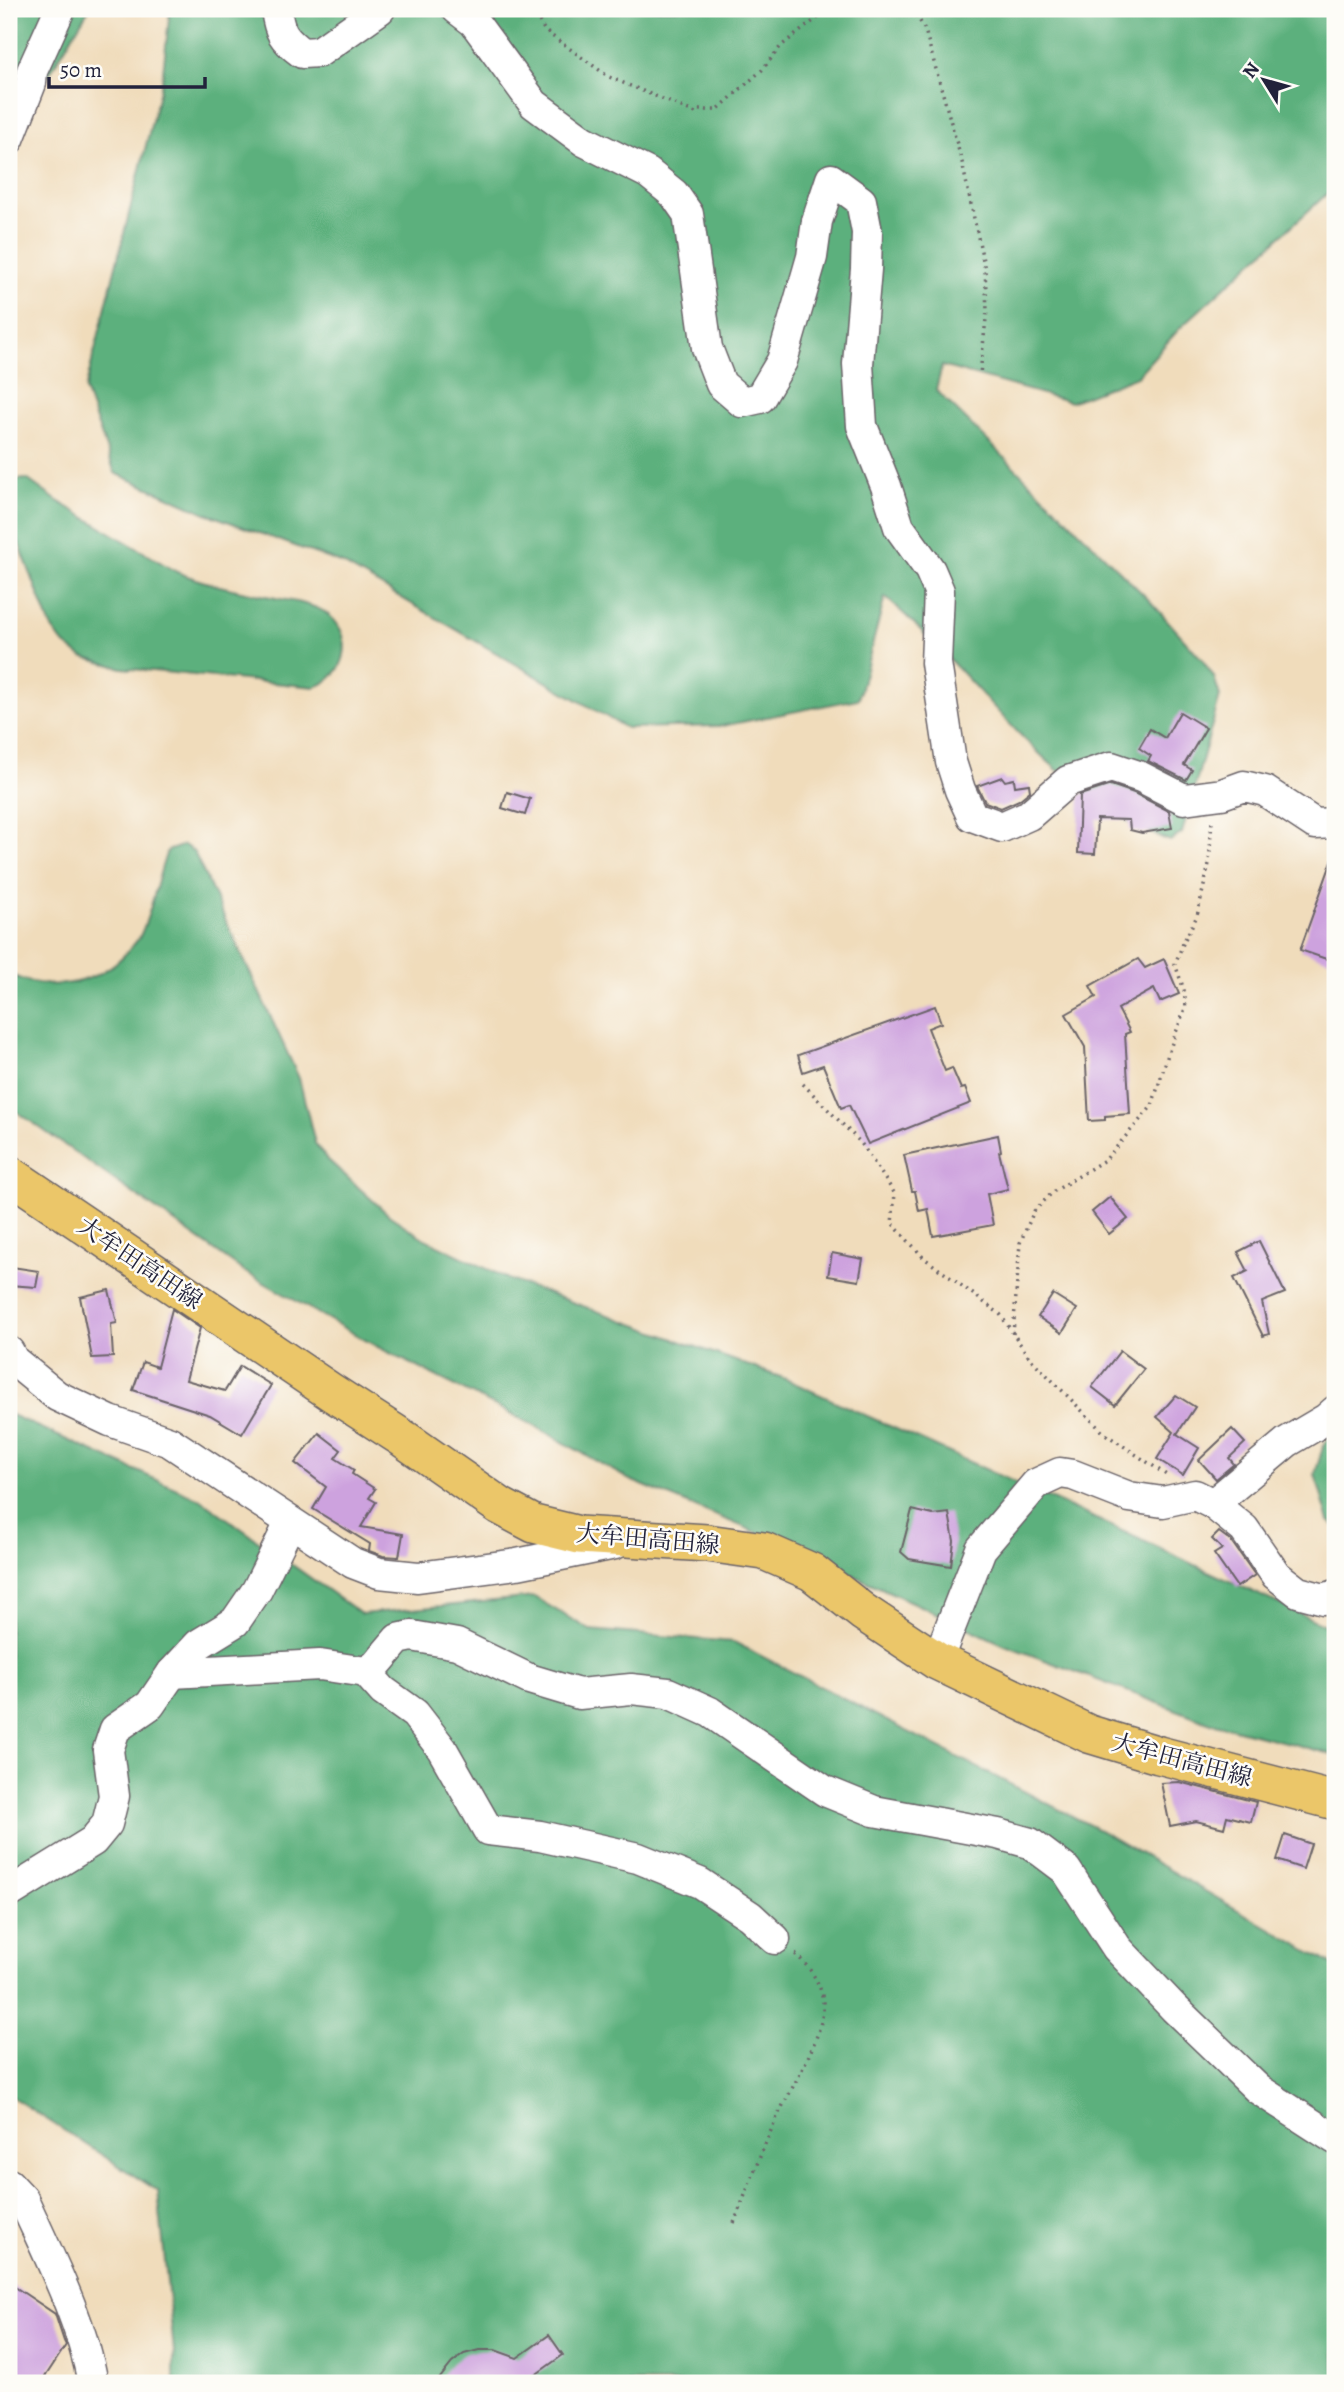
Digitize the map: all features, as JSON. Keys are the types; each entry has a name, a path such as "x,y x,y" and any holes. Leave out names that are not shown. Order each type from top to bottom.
{"main road":[{"name":"大牟田高田線","path":"9,1174 331,1392 404,1438 500,1506 534,1524 579,1535 707,1543 764,1551 812,1572 863,1612 937,1661 1089,1734 1335,1801"}],"street":[{"path":"9,139 31,83 32,71 60,9"},
{"path":"276,9 278,26 286,41 302,53 319,51 380,9"},
{"path":"319,51 351,9"},
{"path":"457,9 474,22 534,104 584,141 648,173 674,194 688,214 706,348 721,384 742,402 760,398 782,361 812,257 817,221 831,179 861,201 867,232 858,364 862,426 899,527 930,570 939,591 936,663 951,762 972,816 1002,827 1029,815 1068,781 1111,767 1141,777 1184,799 1222,794 1244,786 1265,791 1315,824 1335,824"},
{"path":"9,1352 13,1360 57,1396 110,1421 170,1442 353,1563 379,1573 418,1577 517,1564 633,1539"},
{"path":"937,1661 981,1549 1036,1484 1060,1473 1073,1475 1129,1497 1163,1502 1204,1500 1335,1411"},
{"path":"1204,1500 1244,1530 1276,1574 1298,1592 1324,1599 1335,1595"},
{"path":"9,1893 93,1841 107,1824 114,1796 108,1750 115,1729 150,1705 172,1673 199,1644 235,1622 257,1590 290,1523"},
{"path":"366,1672 376,1665 398,1639 412,1636 457,1644 529,1679 579,1694 631,1689 668,1693 709,1712 825,1791 874,1811 998,1834 1030,1843 1066,1870 1117,1948 1174,2008 1258,2089 1335,2139"},
{"path":"172,1673 320,1665 366,1672 383,1691 415,1714 442,1749 488,1830 540,1836 638,1858 700,1883 751,1916 775,1939"},
{"path":"9,2184 23,2199 76,2320 89,2359 93,2383"}],"path":[{"path":"532,9 545,31 608,77 696,113 698,110 718,110 762,71 781,46 829,9"},
{"path":"913,9 925,30 962,162 985,270 987,310 980,374"},
{"path":"1013,1334 1020,1243 1034,1211 1053,1192 1106,1159 1152,1106 1186,1006 1184,990 1175,964 1197,916 1209,864 1212,820 1222,794"},
{"path":"803,1083 861,1143 895,1194 892,1223 924,1258 1000,1314 1029,1357 1104,1433 1204,1500"},
{"path":"734,2223 776,2119 807,2058 820,2023 823,2003 818,1983 804,1961 775,1939"}],"green space":[{"path":"9,9 89,9 49,74 31,91 9,96"},
{"path":"170,9 1335,9 1335,191 1330,191 1180,328 1137,376 1071,402 942,366 936,390 1150,601 1201,658 1214,677 1220,696 1182,833 1170,841 1126,820 1087,794 1017,732 920,629 885,597 858,699 722,726 626,728 341,563 208,514 115,473 85,390 162,81"},
{"path":"27,479 56,500 177,572 221,586 303,603 323,611 341,630 344,641 342,663 336,673 315,687 122,668 82,657 62,642 51,627 9,517 9,483 12,480"},
{"path":"184,845 194,852 299,1078 315,1143 326,1158 390,1216 425,1239 508,1279 783,1378 1335,1630 1335,1755 1211,1723 1005,1645 792,1547 630,1480 531,1424 376,1346 245,1272 9,1106 9,974 41,984 73,983 103,972 116,963 141,934 167,851"},
{"path":"9,1414 200,1499 361,1614 534,1597 590,1630 734,1642 1101,1831 1335,1966 1335,2383 174,2383 174,2352 158,2191 9,2095"},
{"path":"1335,1426 1335,1526 1329,1521 1315,1474 1324,1444"}],"building":[{"path":"1180,712 1206,728 1184,765 1192,770 1186,780 1148,761 1151,756 1139,748 1150,729 1165,738"},
{"path":"1002,777 1005,781 1014,779 1015,786 1029,784 1030,791 1019,800 1001,808 985,802 977,786"},
{"path":"1111,785 1134,793 1169,811 1172,828 1142,833 1130,830 1129,820 1097,819 1095,854 1078,853 1080,795"},
{"path":"507,792 530,799 525,815 502,808"},
{"path":"1335,858 1335,962 1300,950"},
{"path":"1138,959 1145,968 1164,959 1179,994 1160,1002 1154,989 1118,1009 1130,1032 1125,1034 1130,1114 1105,1116 1105,1120 1089,1121 1085,1047 1066,1014 1096,997 1090,986"},
{"path":"935,1006 941,1023 928,1028 945,1071 952,1068 961,1089 965,1088 971,1103 868,1144 849,1105 841,1108 823,1065 803,1072 798,1055"},
{"path":"998,1135 999,1152 1008,1189 987,1194 993,1225 933,1236 928,1209 919,1211 904,1155"},
{"path":"1110,1197 1128,1219 1109,1234 1092,1212"},
{"path":"1259,1241 1285,1293 1262,1302 1269,1334 1263,1336 1234,1278 1248,1271 1238,1252"},
{"path":"832,1253 863,1259 859,1281 828,1276"},
{"path":"12,1267 39,1271 36,1287 9,1285"},
{"path":"109,1290 117,1323 111,1324 113,1357 92,1358 80,1297"},
{"path":"1053,1294 1077,1309 1062,1333 1038,1317"},
{"path":"172,1309 200,1328 186,1380 225,1391 240,1366 271,1385 242,1434 210,1415 133,1390 143,1362 157,1367"},
{"path":"1120,1351 1144,1369 1115,1405 1092,1387"},
{"path":"1176,1395 1195,1407 1177,1434 1199,1448 1183,1475 1157,1459 1174,1432 1157,1417"},
{"path":"1232,1429 1245,1443 1229,1458 1234,1464 1216,1479 1199,1460"},
{"path":"319,1433 341,1450 335,1458 354,1470 352,1474 375,1489 369,1498 376,1502 361,1527 403,1534 399,1557 383,1556 369,1551 370,1544 313,1509 326,1487 295,1463"},
{"path":"912,1510 933,1515 949,1513 954,1541 951,1566 909,1559 901,1552"},
{"path":"1219,1532 1231,1541 1255,1575 1237,1587 1214,1554 1222,1549 1212,1539"},
{"path":"1179,1782 1256,1802 1251,1822 1227,1816 1224,1828 1196,1821 1170,1826 1161,1783"},
{"path":"1285,1835 1311,1844 1303,1869 1277,1860"},
{"path":"9,2283 55,2314 66,2345 41,2383 9,2383"},
{"path":"549,2335 563,2355 531,2378 533,2383 436,2383 452,2363 464,2354 495,2350 517,2358"}]}
